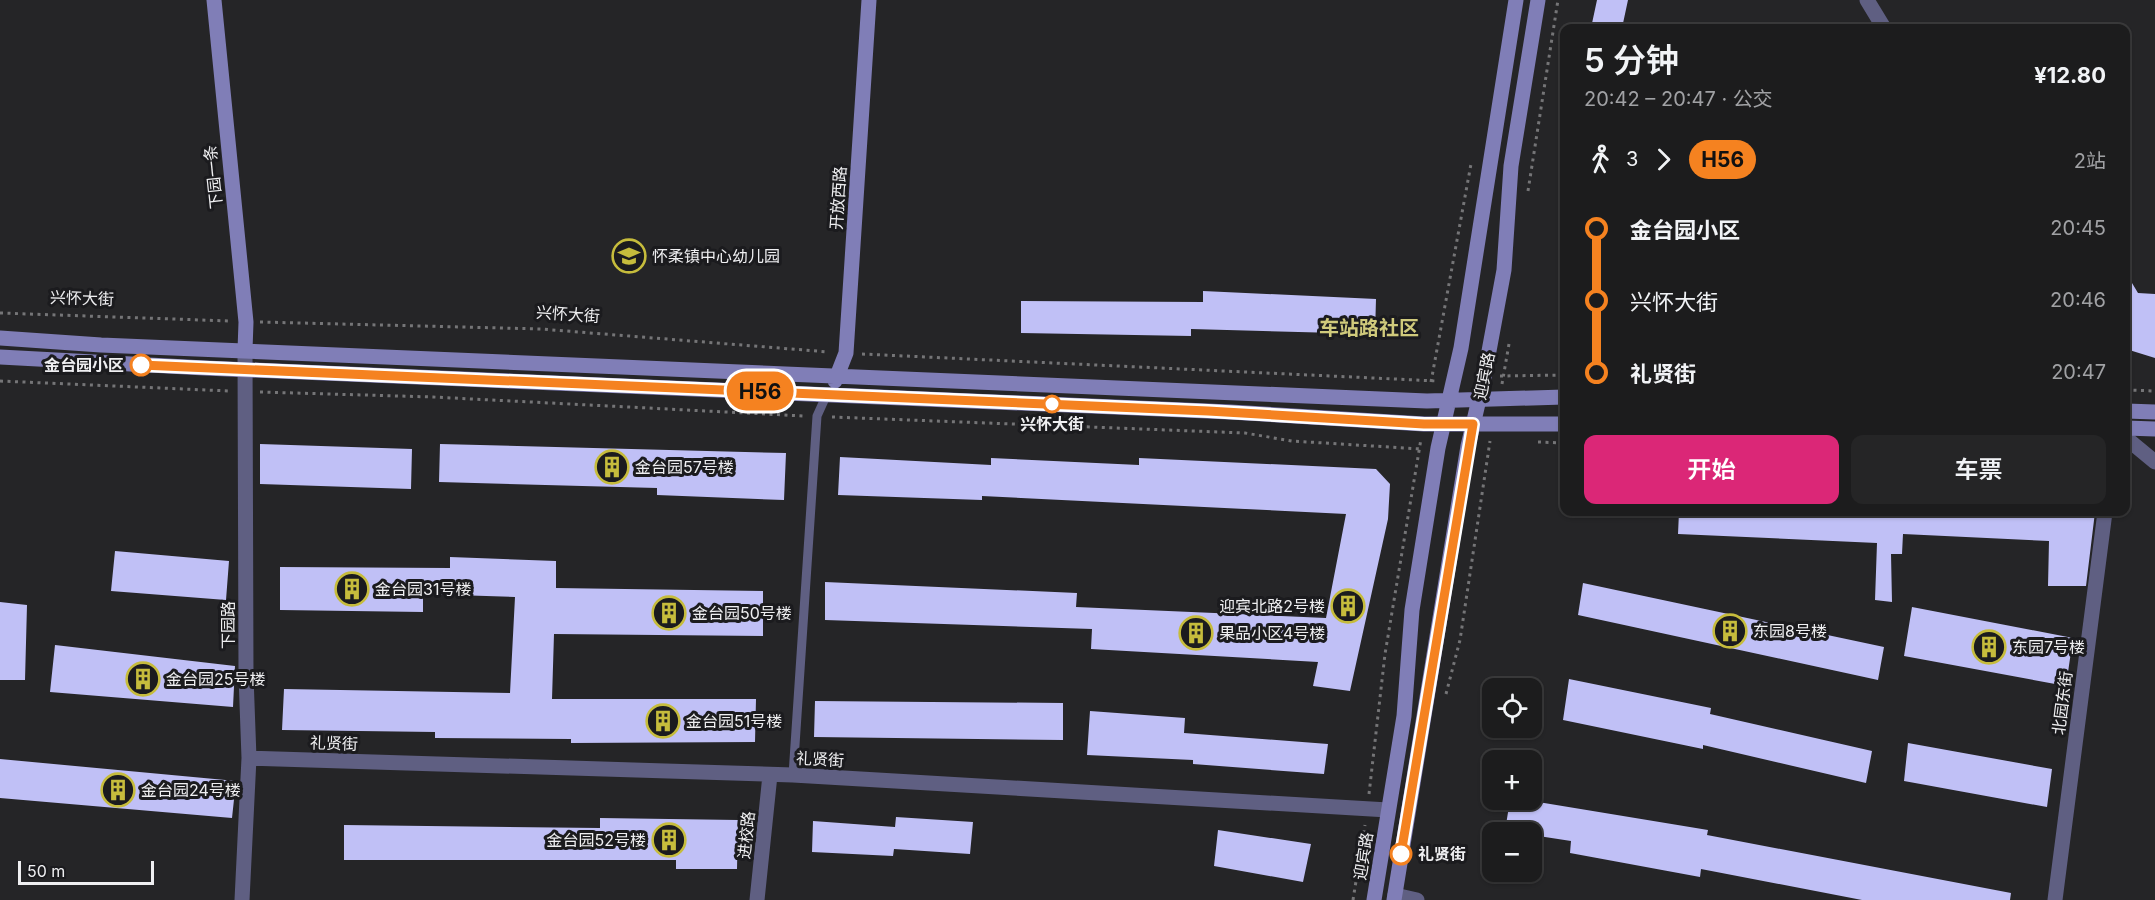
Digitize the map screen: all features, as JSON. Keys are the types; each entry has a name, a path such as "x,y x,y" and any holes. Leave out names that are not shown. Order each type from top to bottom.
{"main road":[{"name":"下园一条","path":"214,0 246,322 245,350"},
{"name":"开放西路","path":"827,394 839,375 846,353 869,0"},
{"name":"迎宾路","path":"1374,900 1404,716 1412,610 1437,448 1455,379 1516,0"},
{"name":"迎宾路","path":"1394,897 1468,446 1484,378 1504,270 1510,166 1538,0"},
{"path":"0,338 1450,400 1498,397 1560,398"},
{"path":"0,357 1444,424 1560,424"},
{"path":"2130,411 2155,412"},
{"path":"2130,428 2155,429"}],"street":[{"path":"1867,0 1882,24"},
{"name":"下园路","path":"242,900 249,758 245,350"},
{"path":"2130,441 2155,462"},
{"name":"北园东街","path":"2055,900 2104,516"},
{"name":"礼贤街","path":"249,758 793,775 1388,810"},
{"name":"进校路","path":"757,900 770,775"},
{"path":"1394,897 1417,900"}],"lane":[{"path":"793,775 817,416 827,394"}],"path":[{"path":"1528,191 1558,0"},
{"name":"兴怀大街","path":"0,313 541,329 846,353 1431,381 1455,379"},
{"name":"迎宾路","path":"1498,397 1509,341"},
{"path":"1484,378 1504,375 1560,375"},
{"path":"0,381 1124,427 1245,433 1292,441 1437,448"},
{"path":"2130,390 2155,391"},
{"name":"迎宾路","path":"1445,698 1460,640 1493,424"},
{"path":"1468,446 1500,442"},
{"path":"1532,442 1560,443"}],"building":[{"path":"1597,0 1628,0 1623,24 1592,24"},
{"path":"2130,280 2138,293 2155,294 2155,358 2130,350"},
{"path":"1203,291 1376,299 1375,334 1191,329 1191,336 1021,333 1021,301 1203,302"},
{"path":"260,444 412,449 411,489 260,484"},
{"name":"金台园57号楼","path":"440,444 786,453 784,500 657,495 657,488 439,482"},
{"path":"840,457 991,465 991,458 1139,465 1139,458 1376,469 1390,484 1388,519 1350,691 1313,686 1318,662 1091,649 1092,629 825,620 825,582 1077,593 1076,607 1326,618 1346,514 982,496 982,500 838,495"},
{"path":"1679,516 2095,516 2086,586 2048,586 2049,541 1903,534 1902,554 1891,554 1892,602 1875,600 1877,543 1678,534"},
{"path":"115,551 229,561 226,600 111,591"},
{"path":"450,557 556,561 556,588 763,591 763,636 554,634 552,699 756,699 755,742 571,743 571,739 435,738 435,732 282,730 284,689 510,693 515,597 423,594 423,612 280,610 280,567 450,568"},
{"name":"东园8号楼","path":"1583,583 1884,647 1878,680 1578,615"},
{"path":"0,602 27,605 25,680 0,680"},
{"name":"东园7号楼","path":"1912,607 2073,638 2066,686 1904,656"},
{"name":"金台园25号楼","path":"55,645 235,666 233,707 50,692"},
{"path":"1569,679 1711,708 1710,714 1872,751 1866,783 1703,745 1703,749 1563,720"},
{"path":"815,701 1063,703 1063,740 814,737"},
{"path":"1090,711 1185,718 1184,733 1328,744 1324,774 1193,764 1193,760 1087,755"},
{"path":"1908,743 2052,769 2047,807 1904,781"},
{"name":"金台园24号楼","path":"0,759 236,781 232,818 0,798"},
{"path":"1542,803 1708,830 1707,835 2011,893 2010,900 1862,900 1701,869 1700,877 1570,853 1571,841 1542,837 1542,822 1506,822 1508,810 1542,810"},
{"path":"896,817 973,822 970,854 894,849 893,856 812,852 813,821 895,827"},
{"path":"600,818 738,820 737,869 676,869 676,860 344,860 344,825 600,828"},
{"path":"1218,830 1311,844 1303,882 1214,866"}],"bus line":[{"name":"H56","path":"141,365 1208,411 1424,424 1473,424 1401,854"}],"place":[{"name":"怀柔镇中心幼儿园","path":"629,256"},
{"name":"金台园小区","path":"141,365"},
{"name":"兴怀大街","path":"1052,404"},
{"name":"金台园57号楼","path":"612,467"},
{"name":"金台园31号楼","path":"352,589"},
{"name":"迎宾北路2号楼","path":"1348,606"},
{"name":"金台园50号楼","path":"669,613"},
{"name":"东园8号楼","path":"1730,631"},
{"name":"果品小区4号楼","path":"1196,633"},
{"name":"东园7号楼","path":"1989,647"},
{"name":"金台园25号楼","path":"143,679"},
{"name":"金台园51号楼","path":"663,721"},
{"name":"金台园24号楼","path":"118,790"},
{"name":"金台园52号楼","path":"669,840"},
{"name":"礼贤街","path":"1401,854"}],"district":[{"name":"车站路社区","path":"1369,328"}]}
